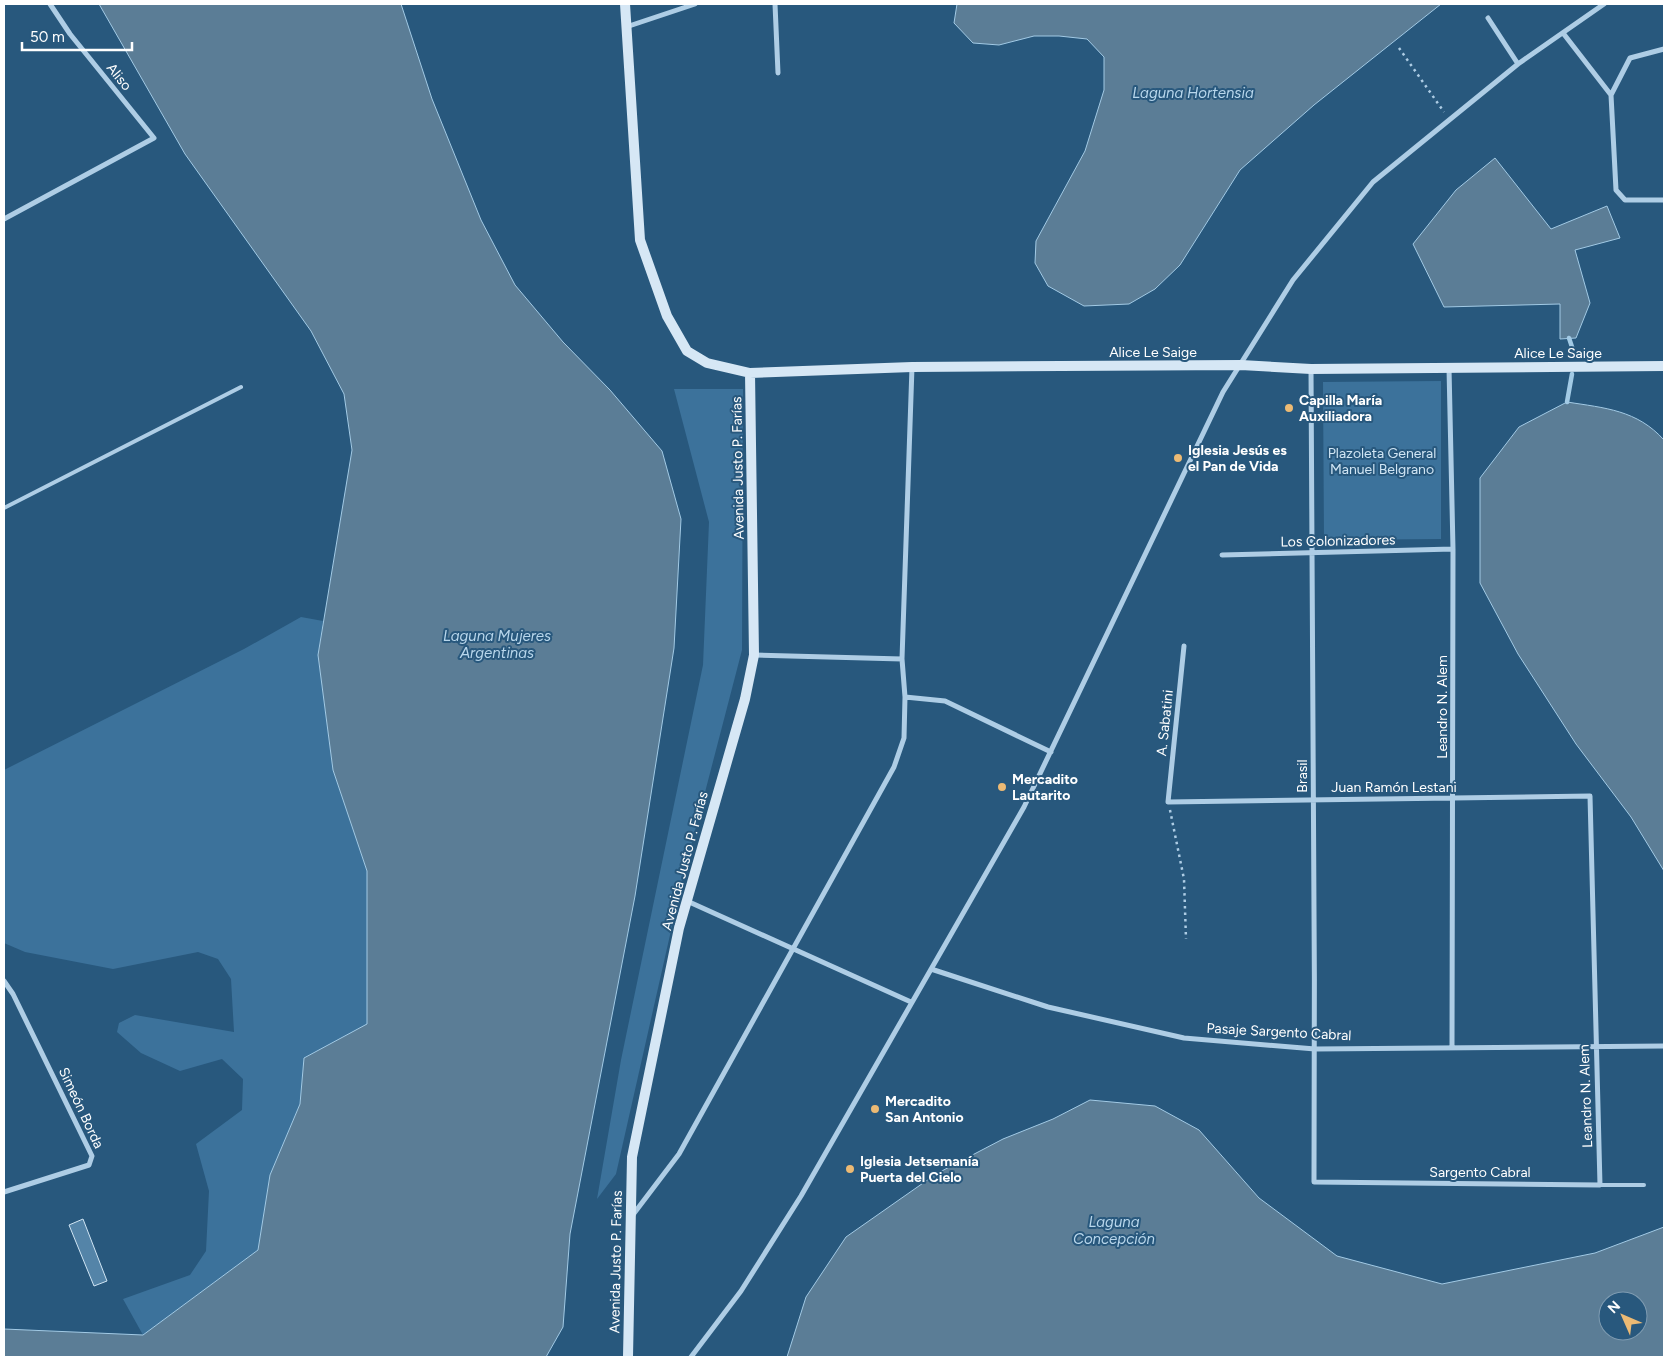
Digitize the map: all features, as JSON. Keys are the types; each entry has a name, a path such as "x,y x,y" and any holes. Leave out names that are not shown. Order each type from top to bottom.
{"street":[{"name":"Aliso","path":"4,219 154,138 70,34 50,4"},
{"path":"625,4 626,27 695,4"},
{"path":"775,4 778,73"},
{"path":"691,1357 741,1291 801,1196 1024,807 1223,392 1293,280 1324,239 1374,182 1518,64 1604,4"},
{"path":"1488,18 1518,64"},
{"name":"Alice Le Saige","path":"626,27 640,240 667,316 687,351 707,363 750,372 912,367 1241,365 1311,369 1664,366"},
{"path":"1563,33 1611,95"},
{"path":"1664,49 1630,58 1611,95 1616,190 1625,200 1664,200"},
{"path":"631,1216 679,1154 894,767 904,738 905,697 902,659 912,367"},
{"name":"Leandro N. Alem","path":"1449,368 1453,549 1452,1047"},
{"name":"Brasil","path":"1311,369 1314,1182"},
{"name":"Avenida Justo P. Farías","path":"628,1357 632,1157 687,901 745,699 754,655 750,372"},
{"name":"Los Colonizadores","path":"1222,555 1453,549"},
{"name":"A. Sabatini","path":"1168,802 1184,646"},
{"path":"754,655 902,659"},
{"path":"905,697 945,701 1051,752"},
{"name":"Leandro N. Alem","path":"1590,796 1600,1185"},
{"name":"Juan Ramón Lestani","path":"1168,802 1313,798 1590,796"},
{"path":"687,901 792,950 911,1002"},
{"name":"Pasaje Sargento Cabral","path":"931,969 1048,1007 1184,1038 1315,1049 1664,1046"},
{"name":"Simeón Borda","path":"4,981 22,1011 86,1140 92,1156 89,1165 4,1192"},
{"name":"Sargento Cabral","path":"1314,1182 1600,1185"}],"lane":[{"path":"4,508 242,387"},
{"name":"Sargento Cabral","path":"1600,1185 1644,1185"}],"path":[{"path":"1399,48 1449,120"},
{"path":"1168,802 1184,879 1186,938"}],"green space":[{"name":"Plazoleta General Manuel Belgrano","path":"1441,381 1441,539 1324,540 1323,382"},
{"path":"674,389 743,389 742,650 684,873 616,1174 597,1199 621,1060 703,665 709,522"},
{"path":"301,617 323,621 318,655 333,770 367,871 367,1025 304,1058 300,1104 270,1175 258,1250 143,1335 123,1299 190,1275 206,1251 209,1191 196,1144 242,1110 243,1079 222,1059 180,1071 141,1053 117,1032 119,1023 135,1015 234,1032 231,979 218,959 198,952 113,969 25,952 4,943 4,770 244,649"}],"water":[{"name":"Laguna Mujeres Argentinas","path":"99,4 401,4 432,99 481,220 515,285 563,342 610,390 662,451 681,519 674,648 635,896 570,1234 563,1327 546,1357 4,1357 4,1329 143,1335 258,1250 270,1175 300,1104 304,1058 367,1024 367,871 333,770 318,655 352,450 344,394 311,331 185,154"},
{"name":"Laguna Hortensia","path":"957,4 1441,4 1314,105 1240,170 1180,265 1155,289 1129,304 1084,306 1048,286 1035,263 1036,241 1085,151 1104,90 1104,57 1087,39 1059,36 1034,36 999,45 973,43 954,23"},
{"path":"1495,158 1551,229 1607,206 1620,238 1575,250 1590,303 1576,338 1560,339 1560,304 1444,307 1413,244 1456,190"},
{"path":"1567,402 1607,409 1631,416 1654,430 1664,440 1664,871 1631,817 1576,744 1518,654 1480,583 1480,478 1519,427"},
{"name":"Laguna Concepción","path":"1090,1100 1155,1106 1199,1130 1259,1198 1337,1256 1442,1284 1595,1253 1664,1227 1664,1357 787,1357 806,1297 846,1237 936,1174 1003,1139 1053,1119"}],"building":[{"path":"83,1219 107,1281 94,1286 69,1225"}],"waterway":[{"path":"1569,338 1575,356"},
{"path":"1567,402 1572,374"}],"place":[{"name":"Capilla María Auxiliadora","path":"1289,408"},
{"name":"Iglesia Jesús es el Pan de Vida","path":"1178,458"},
{"name":"Mercadito Lautarito","path":"1002,787"},
{"name":"Mercadito San Antonio","path":"875,1109"},
{"name":"Iglesia Jetsemanía Puerta del Cielo","path":"850,1169"}]}
